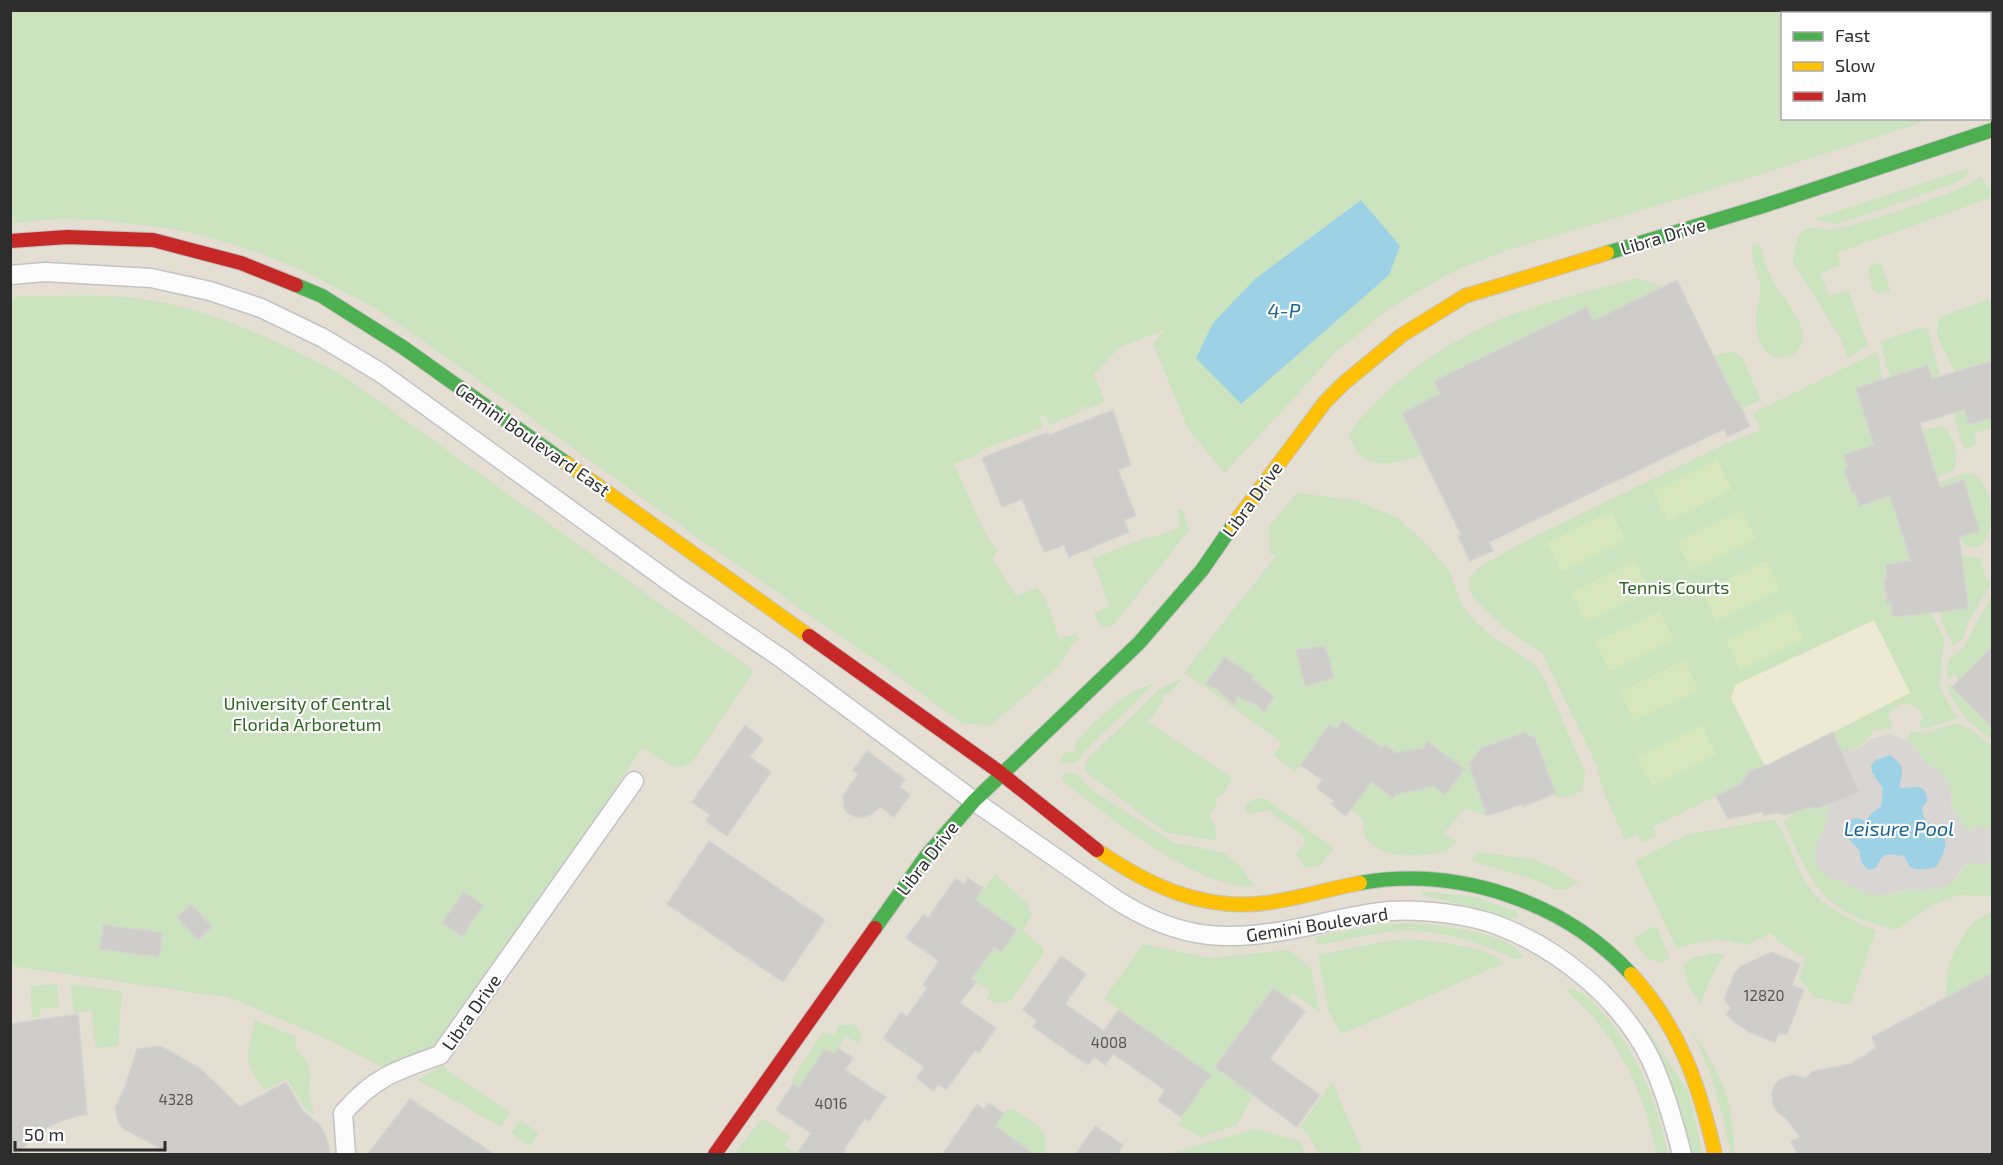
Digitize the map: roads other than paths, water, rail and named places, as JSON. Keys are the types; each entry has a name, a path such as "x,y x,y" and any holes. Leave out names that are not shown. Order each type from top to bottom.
{"street":[{"name":"Libra Drive","path":"715,1155 927,855 974,801 1139,643 1202,570 1252,497 1325,402 1402,334 1465,296 1773,202 1992,130"},
{"name":"Gemini Boulevard East","path":"10,241 67,237 153,240 241,263 322,296 404,348 1002,774 1121,866 1159,886 1184,896 1218,904 1251,904 1361,882 1425,879 1468,884 1502,894 1535,906 1574,926 1630,972 1671,1025 1688,1060 1701,1095 1715,1155"},
{"name":"Gemini Boulevard East","path":"10,275 45,272 151,278 210,291 261,308 324,338 381,373 678,588 781,658 974,801"},
{"name":"Libra Drive","path":"346,1155 343,1113 359,1093 392,1072 440,1055 634,781"},
{"name":"Gemini Boulevard","path":"974,801 1134,912 1166,926 1203,935 1237,937 1270,934 1364,914 1390,911 1458,916 1496,925 1556,956 1586,979 1612,1004 1634,1031 1650,1060 1664,1094 1682,1155"},
{"path":"1361,882 1364,914"}],"water":[{"name":"4-P","path":"1361,200 1400,246 1389,275 1241,404 1196,358 1213,323 1255,279"},
{"name":"Leisure Pool","path":"1890,755 1901,766 1902,777 1899,787 1918,787 1924,790 1927,798 1922,808 1924,819 1929,823 1930,829 1940,831 1943,835 1945,849 1936,867 1915,869 1909,866 1904,856 1887,854 1876,868 1869,870 1862,862 1860,851 1846,836 1846,826 1850,820 1857,818 1865,821 1881,807 1883,789 1872,772 1871,766 1876,760"}],"park label":[{"name":"Tennis Courts","path":"1674,587"},
{"name":"University of Central Florida Arboretum","path":"307,713"}]}
